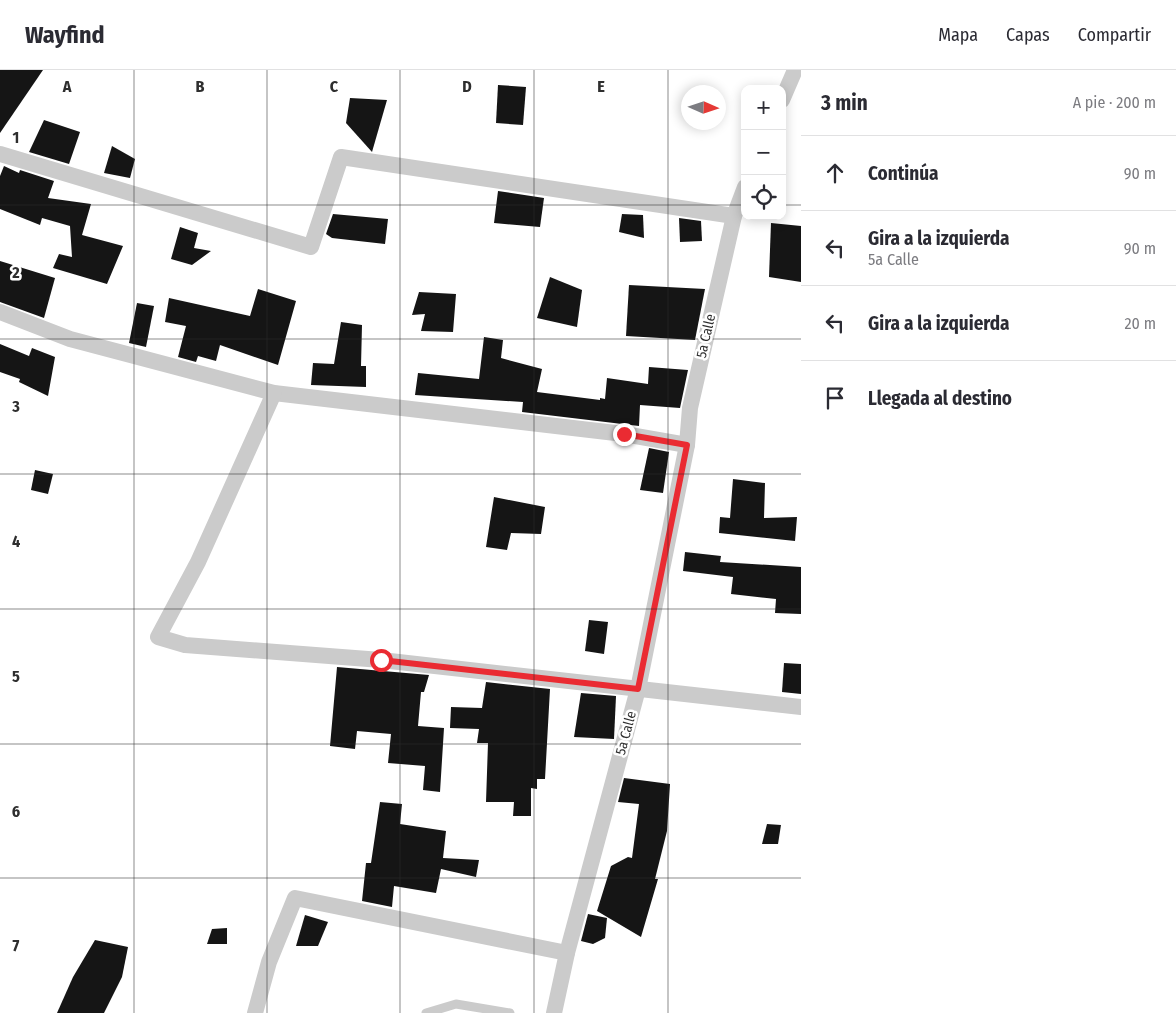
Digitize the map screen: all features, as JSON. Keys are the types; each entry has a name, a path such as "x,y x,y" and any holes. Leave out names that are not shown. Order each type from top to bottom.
{"street":[{"path":"786,91 795,70"},
{"path":"0,154 311,247 341,157 734,216"},
{"name":"5a Calle","path":"554,1013 567,952 638,689 687,445 690,408 734,216 741,198"},
{"path":"0,312 70,338 274,393 624,434 687,445"},
{"path":"274,393 202,553 158,637 185,645 381,660 801,707"},
{"path":"255,1013 269,962 295,898 567,952"}],"lane":[{"path":"426,1013 456,1004 510,1013"}],"building":[{"path":"0,70 43,70 0,133"},
{"path":"498,85 526,87 523,125 496,123"},
{"path":"350,98 387,100 372,152 346,123"},
{"path":"44,120 80,132 69,164 29,152"},
{"path":"112,146 135,159 130,178 104,173"},
{"path":"4,166 19,173 20,170 54,181 48,198 91,204 82,235 123,246 107,284 53,268 59,254 72,257 70,226 42,218 40,225 0,209 0,176"},
{"path":"498,191 544,198 540,227 494,223"},
{"path":"333,214 388,219 385,244 332,238 326,234"},
{"path":"622,214 643,215 644,238 619,232"},
{"path":"679,218 701,221 702,241 680,242"},
{"path":"771,223 801,226 801,282 769,277"},
{"path":"180,227 198,233 194,248 211,251 192,265 171,259"},
{"path":"0,261 55,278 44,318 0,302"},
{"path":"550,277 582,290 577,327 537,318"},
{"path":"629,285 705,289 695,340 626,336"},
{"path":"258,289 296,301 278,365 220,345 216,361 198,356 196,362 178,357 186,326 165,322 169,298 250,316"},
{"path":"419,292 456,294 453,332 421,331 425,314 412,315"},
{"path":"137,303 154,306 146,347 129,343"},
{"path":"341,322 362,325 361,366 366,366 366,387 311,385 313,363 334,364"},
{"path":"484,337 503,340 501,358 542,369 537,392 600,400 600,398 605,399 607,378 648,384 649,367 688,370 680,408 640,405 639,426 522,412 523,402 415,395 418,373 479,379"},
{"path":"0,344 29,356 32,348 55,357 48,396 19,382 20,379 0,372"},
{"path":"649,448 669,452 663,493 640,490"},
{"path":"35,470 53,474 48,494 31,490"},
{"path":"733,479 765,483 764,518 797,517 795,541 719,533 720,517 730,518"},
{"path":"494,497 545,507 541,534 511,533 507,550 486,547"},
{"path":"685,552 721,556 720,562 801,567 801,614 775,613 776,599 731,594 733,577 683,571"},
{"path":"589,620 608,622 604,654 585,651"},
{"path":"784,663 801,664 801,694 782,692"},
{"path":"337,667 429,675 424,692 421,692 418,726 444,728 440,792 423,790 425,766 388,763 391,734 357,731 355,749 330,746"},
{"path":"486,682 550,689 545,779 537,779 537,789 531,788 531,816 513,816 514,802 486,802 488,743 477,743 479,729 450,728 451,707 482,708"},
{"path":"581,693 616,696 614,739 574,737"},
{"path":"624,778 670,784 667,831 655,879 658,879 641,937 597,911 611,866 628,857 632,858 639,804 618,802"},
{"path":"380,802 402,804 400,824 446,831 443,858 479,860 476,877 441,869 436,893 394,886 392,907 362,901 366,863 371,863"},
{"path":"767,824 781,825 778,844 762,844"},
{"path":"588,914 607,918 605,938 593,944 581,941"},
{"path":"305,915 328,922 318,946 296,946"},
{"path":"227,928 227,944 207,944 212,929"},
{"path":"95,940 128,947 122,977 104,1013 57,1013 73,977"}],"route":[{"path":"381,660 638,689 687,445 624,434"}]}
